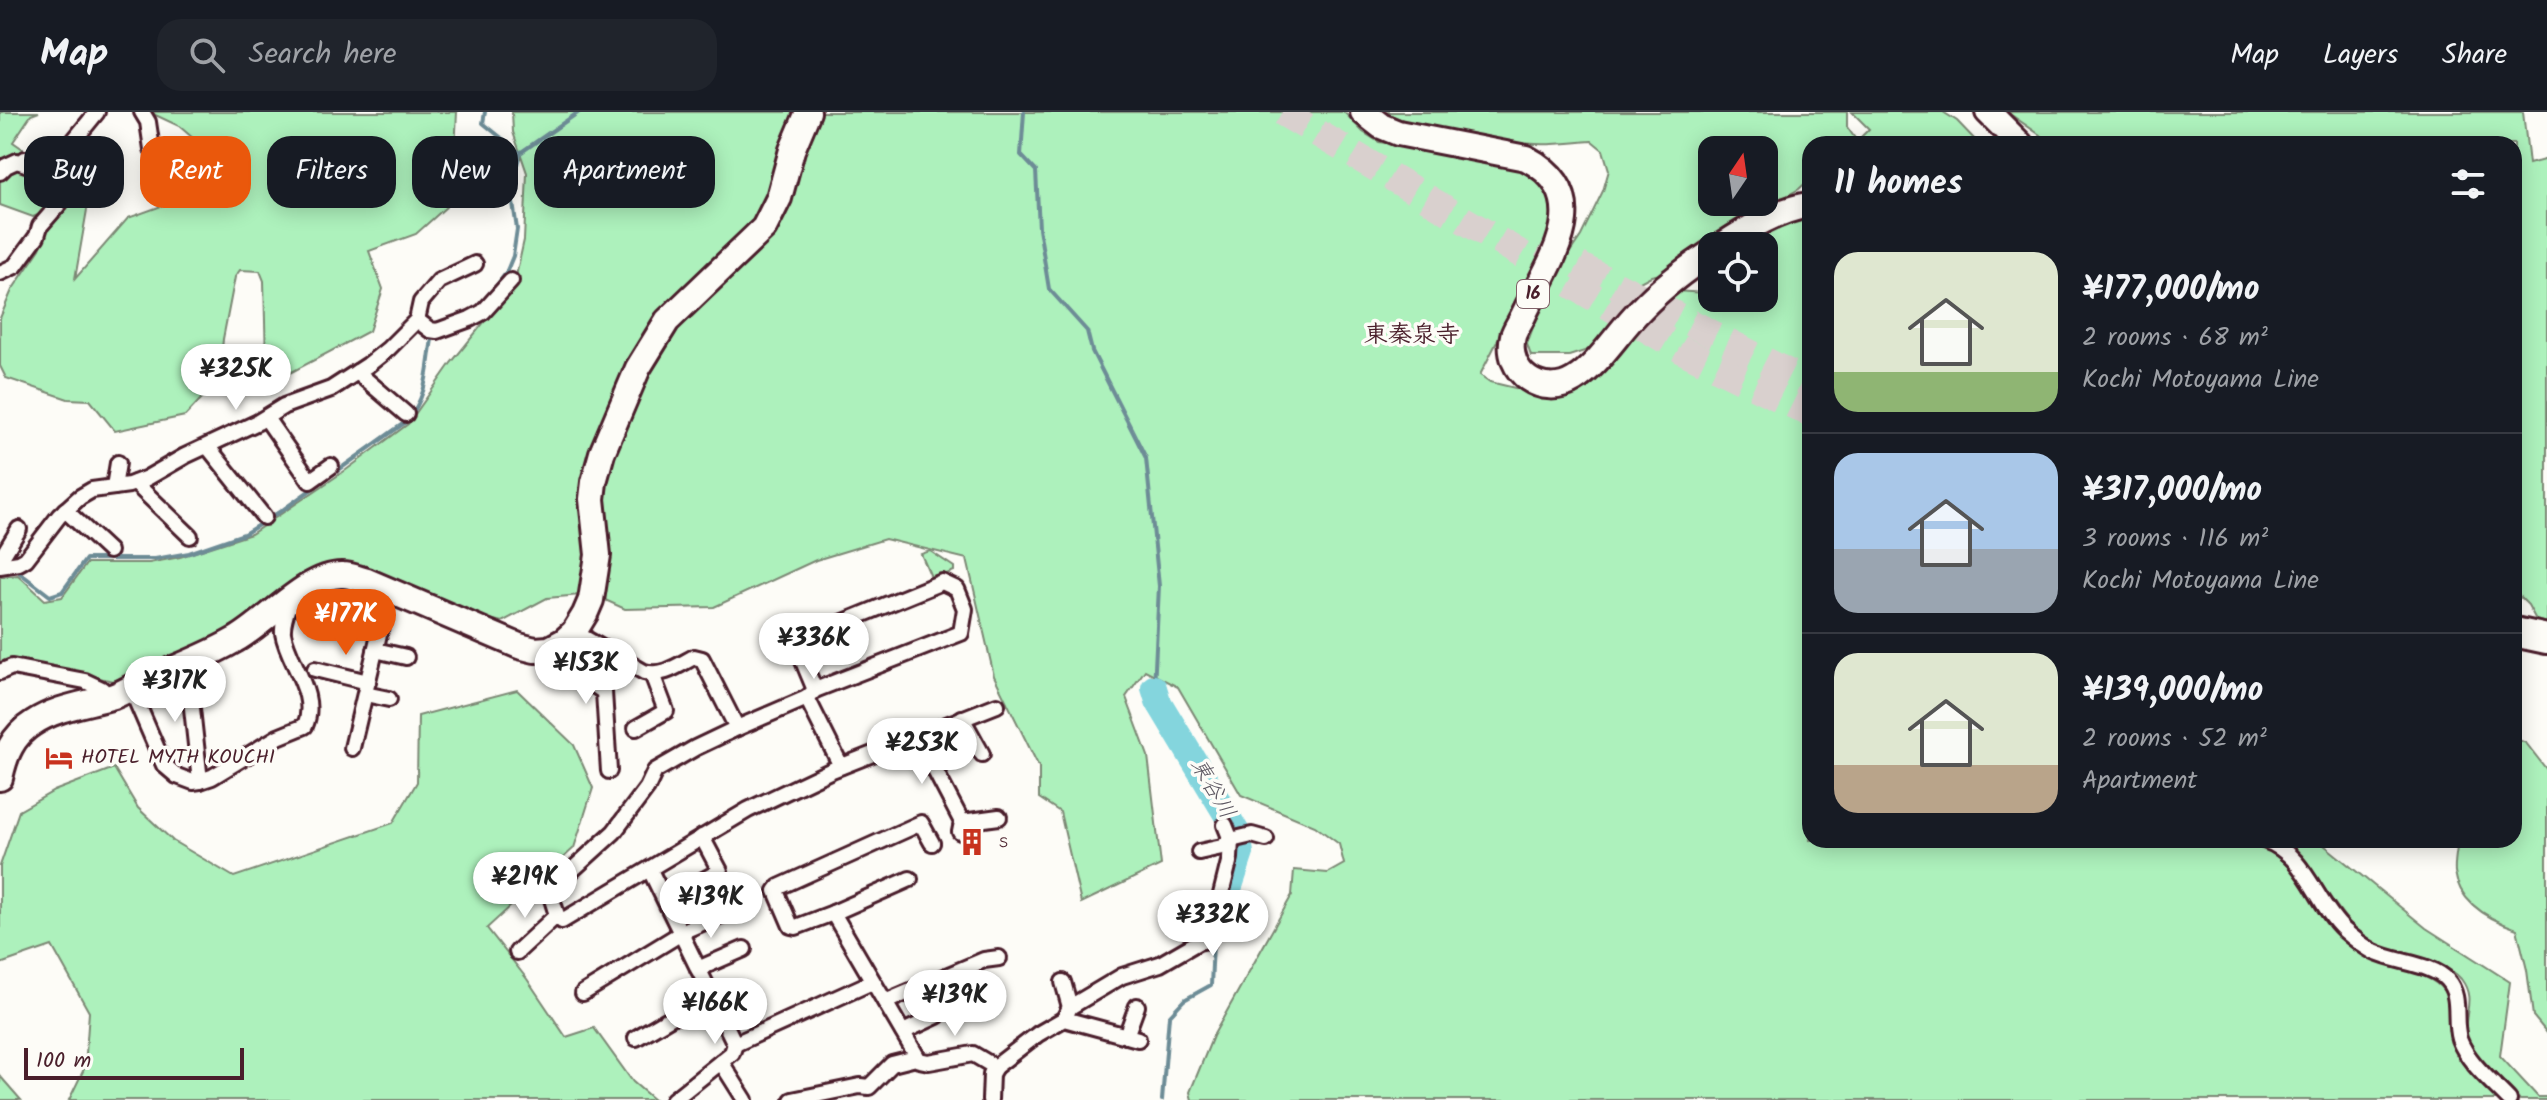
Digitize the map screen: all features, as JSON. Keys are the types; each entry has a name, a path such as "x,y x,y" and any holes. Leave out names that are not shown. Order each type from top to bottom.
{"highway":[{"path":"2522,634 2547,639"},
{"path":"2522,647 2547,652"}],"main road":[{"name":"16","path":"1363,112 1381,126 1398,133 1526,158 1556,181 1564,199 1564,228 1513,337 1515,363 1533,383 1545,387 1559,386 1576,379 1640,310 1677,275 1698,261"},
{"path":"1988,112 2012,136"},
{"path":"1,759 20,733 34,722 58,711 115,694 238,639 310,586 335,576 353,577 503,641 535,650 549,649 564,641 574,632 591,600 597,569 598,541 592,499 597,467 638,368 667,321 764,228 779,198 801,114"},
{"path":"1746,232 1770,218 1802,207"}],"street":[{"path":"0,172 17,161 58,158 97,112"},
{"path":"142,112 148,122 150,136"},
{"path":"0,273 15,266 37,236 40,226 60,203 65,190 61,180 53,174 17,161"},
{"path":"19,529 3,560 19,563 26,559 65,510 92,490 135,483 284,406 331,389 388,349 417,320 421,302 439,281 475,264"},
{"path":"417,320 434,330 476,316 511,281"},
{"path":"357,372 406,414"},
{"path":"266,418 310,481 331,466"},
{"path":"208,447 264,517"},
{"path":"114,487 118,463"},
{"path":"135,483 190,536"},
{"path":"65,510 109,551"},
{"path":"841,766 811,694 795,642 942,582 957,589 965,609 961,633 811,694 695,748 655,771 647,788 614,832 570,872 563,874 551,896 557,915 566,921 748,810 841,766 997,705"},
{"path":"352,748 389,592"},
{"path":"0,672 12,667 85,681 136,700 164,765 177,776 193,782 200,781 212,777 278,737 305,726 309,713 308,700 283,631 290,601 314,613"},
{"path":"574,632 652,674 665,672 694,657 702,659 737,728"},
{"path":"549,649 570,669 604,692 609,771"},
{"path":"375,650 406,657"},
{"path":"187,663 200,781"},
{"path":"315,669 389,699"},
{"path":"636,728 666,711 652,674"},
{"path":"605,709 621,709"},
{"path":"962,718 982,754"},
{"path":"917,736 961,827 999,817"},
{"path":"910,879 796,927 791,926 776,891 921,823 932,843"},
{"path":"1225,825 1238,838"},
{"path":"1199,852 1252,835 1266,839"},
{"path":"689,888 720,871 702,837"},
{"path":"990,1100 991,1074 995,1067 1038,1034 1122,976 1160,964 1198,942 1208,940 1238,838"},
{"path":"2276,848 2297,862 2335,920 2358,941 2374,952 2441,974 2451,983 2456,997 2458,1034 2462,1046 2509,1100"},
{"path":"650,870 735,1044 732,1053 673,1100"},
{"path":"833,913 916,1058"},
{"path":"583,993 681,934 723,914"},
{"path":"517,952 557,915"},
{"path":"698,969 744,949"},
{"path":"885,1002 984,960 999,958"},
{"path":"735,1044 872,982"},
{"path":"1063,982 1067,1013"},
{"path":"636,1038 711,994"},
{"path":"1067,1013 1132,1038 1137,1006"},
{"path":"903,1032 937,1016"},
{"path":"792,1100 860,1086 869,1087 892,1064 916,1058 929,1062 973,1054 995,1067"},
{"path":"721,1062 745,1100"}],"green space":[{"path":"0,112 39,112 31,115 13,142 24,150 24,208 48,208 33,217 0,205"},
{"path":"149,112 457,112 456,136 412,136 412,208 445,208 416,234 369,251 383,289 369,331 275,381 266,362 264,281 260,271 240,270 235,277 223,339 219,380 185,416 115,431 90,400 68,399 6,378 0,366 0,318 12,290 64,208 87,208 75,279 128,218 156,208 251,208 251,136 191,136 179,126"},
{"path":"512,112 1344,112 1363,132 1379,142 1445,151 1531,170 1552,194 1554,216 1547,244 1480,375 1490,382 1557,398 1576,395 1591,383 1619,348 1675,291 1698,293 1698,312 1778,312 1778,232 1766,232 1802,218 1802,848 2265,848 2294,873 2328,920 2356,949 2427,978 2443,990 2448,1001 2450,1032 2456,1047 2501,1100 1192,1100 1190,1092 1213,1036 1292,895 1294,870 1328,873 1344,864 1339,844 1315,826 1241,795 1178,687 1145,670 1126,697 1148,756 1161,865 1081,903 1060,812 1039,798 1039,767 994,676 967,559 885,539 816,560 714,607 625,609 592,594 547,598 502,622 457,611 366,568 343,562 319,571 247,623 169,660 114,681 8,660 0,666 0,577 18,575 45,600 62,597 87,563 149,563 180,557 251,534 408,424 451,363 514,285 524,240 527,173 518,147 518,136 514,136"},
{"path":"1386,112 1847,112 1847,127 1853,136 1802,136 1802,186 1778,201 1778,136 1698,136 1698,216 1751,216 1723,232 1698,232 1698,249 1666,273 1636,284 1594,348 1569,356 1531,356 1527,344 1549,283 1581,236 1603,191 1609,170 1603,150 1592,141 1543,144 1437,130"},
{"path":"1852,112 1943,112 1971,136 1862,136 1869,129"},
{"path":"2007,112 2523,112 2529,164 2547,159 2547,630 2543,633 2522,599 2522,136 2042,136"},
{"path":"930,551 954,567 954,571 934,579 931,577 921,554"},
{"path":"517,690 574,745 593,788 574,848 487,928 527,979 566,1037 594,1028 633,1082 654,1100 69,1100 85,1067 89,1012 52,946 0,964 0,866 19,811 54,791 114,768 138,808 173,841 234,877 393,823 417,782 418,716"},
{"path":"2522,741 2526,743 2547,770 2547,1033 2533,1016 2527,970 2517,929 2497,921 2470,901 2458,883 2457,848 2522,848"},
{"path":"2291,848 2328,848 2426,928 2510,982 2500,1056 2538,1097 2547,1097 2547,1100 2520,1100 2472,1049 2466,1029 2468,996 2461,979 2432,962 2382,947 2358,931"},
{"path":"0,1076 21,1100 0,1100"}],"waterway":[{"path":"485,112 483,123 520,153 511,190 517,229 513,256 506,273 487,298"},
{"path":"520,153 579,112"},
{"path":"1024,112 1021,155 1036,171 1039,228 1049,289 1087,331 1092,351 1146,458 1159,586 1154,688"},
{"path":"20,573 50,596 62,592 86,559 155,559 189,553 244,534 407,421 423,390 433,334"},
{"name":"東谷川","path":"1154,688 1158,701 1238,834 1241,853 1227,895"},
{"name":"東谷川","path":"1162,1100 1169,1016 1184,1000 1211,985 1213,944"}],"tunnel":[{"path":"1282,112 1686,352 1802,409"},
{"path":"1542,244 1802,380"}],"place":[{"name":"HOTEL MYTH KOUCHI","path":"59,758"},
{"name":"ｓ","path":"972,842"}],"district":[{"name":"東秦泉寺","path":"1412,335"}]}
